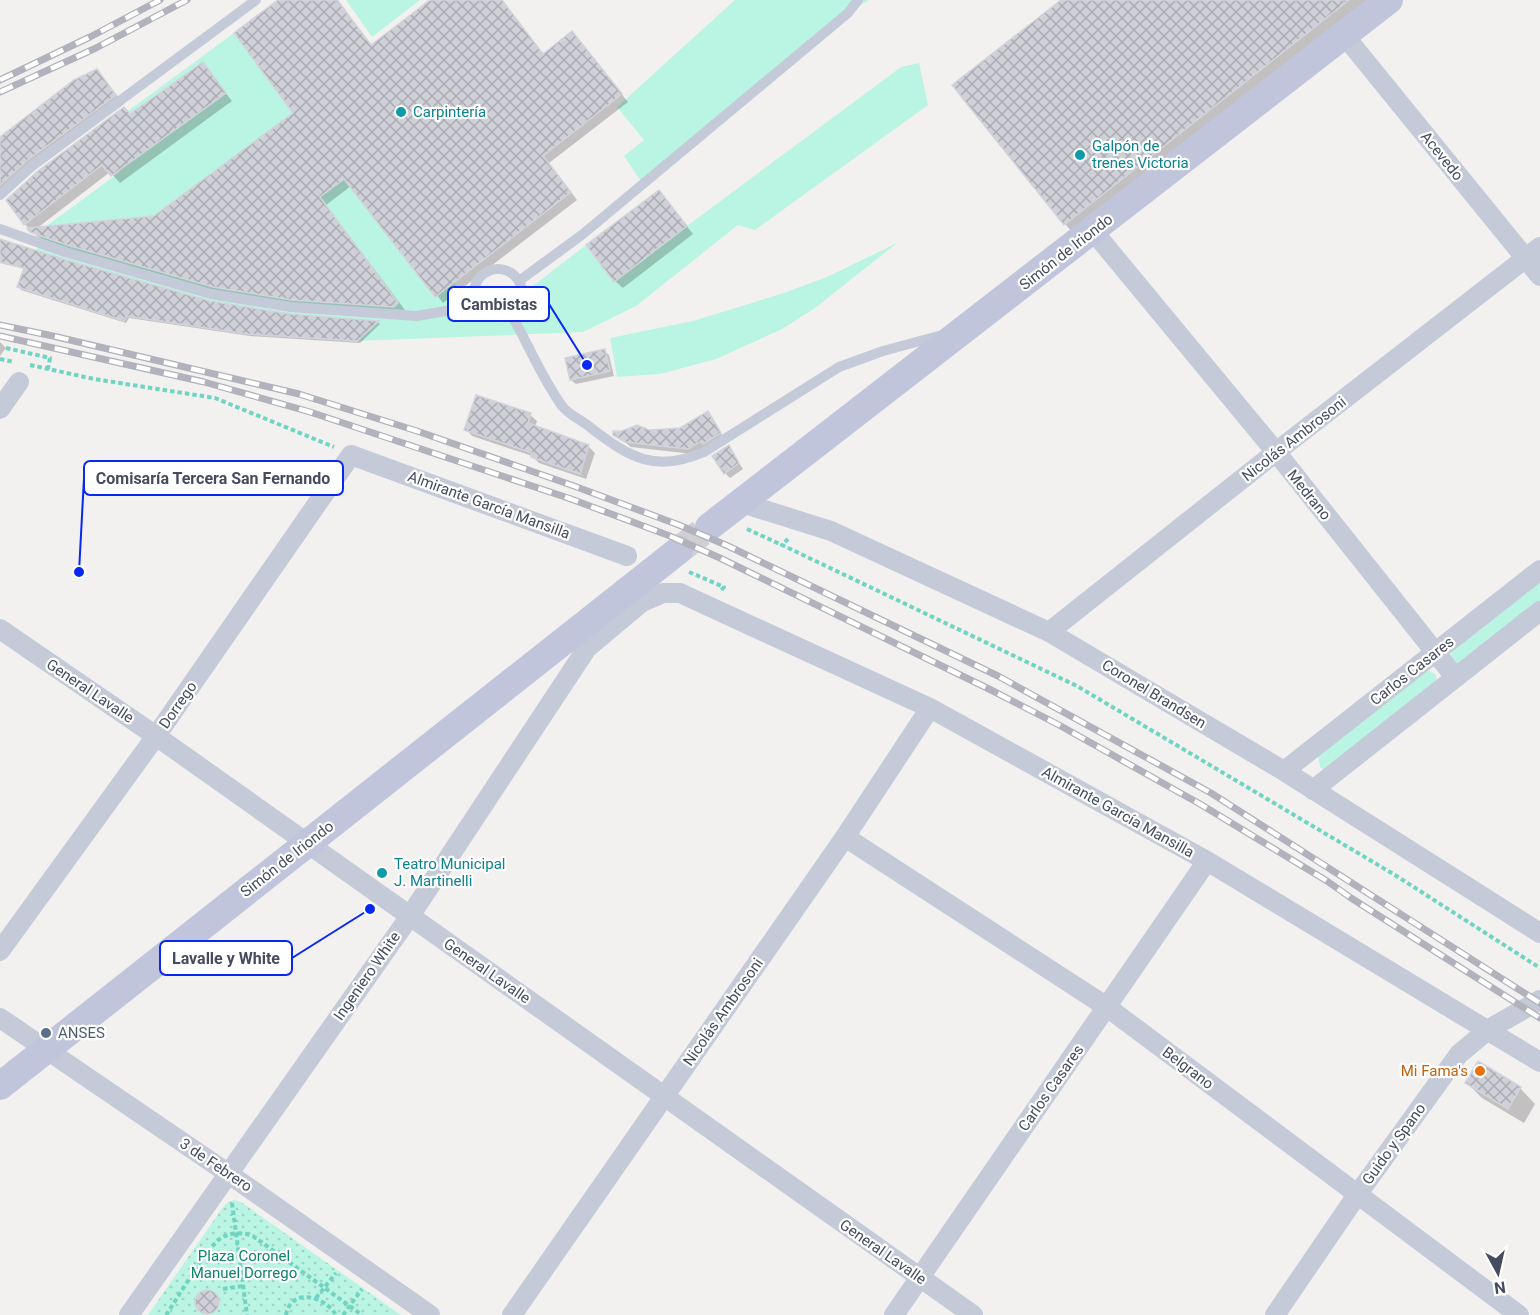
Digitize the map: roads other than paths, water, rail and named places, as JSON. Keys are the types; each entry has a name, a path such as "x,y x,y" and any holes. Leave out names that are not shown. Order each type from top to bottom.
{"street":[{"name":"Simón de Iriondo","path":"708,527 743,515 968,328 1389,0"},
{"name":"Acevedo","path":"1344,35 1533,253 1540,276"},
{"name":"Medrano","path":"1093,231 1276,452 1455,677"},
{"name":"Nicolás Ambrosoni","path":"1049,632 1533,253"},
{"path":"0,409 21,373"},
{"name":"Almirante García Mansilla","path":"351,455 627,556"},
{"name":"Dorrego","path":"0,951 156,736 351,455"},
{"name":"Coronel Brandsen","path":"743,515 803,522 831,531 1049,632 1284,771 1540,933"},
{"path":"581,641 683,561"},
{"name":"Carlos Casares","path":"1284,771 1540,570"},
{"name":"Simón de Iriondo","path":"0,1086 307,843 581,641 642,602 663,592 680,593"},
{"name":"Almirante García Mansilla","path":"680,593 930,708 1207,861 1489,1029 1540,1062"},
{"name":"Carlos Casares","path":"1313,790 1540,611"},
{"name":"General Lavalle","path":"0,629 156,736 973,1315"},
{"name":"Ingeniero White","path":"129,1315 410,916 581,641"},
{"name":"Nicolás Ambrosoni","path":"512,1315 844,837 930,708"},
{"name":"Belgrano","path":"844,837 1107,1007 1519,1315"},
{"name":"Carlos Casares","path":"894,1315 1207,861"},
{"name":"Guido y Spano","path":"1275,1315 1357,1195 1459,1054 1489,1029 1540,1000"},
{"name":"3 de Febrero","path":"0,1018 430,1315"}],"lane":[{"path":"0,195 33,165 256,0"},
{"path":"519,280 592,227 840,20 858,0"},
{"path":"0,229 66,252 211,294 291,307 416,316 446,311 476,302"},
{"path":"491,269 507,270 519,280 522,295 511,314 503,316 487,314 476,302 475,286 484,273 491,269"},
{"path":"511,314 569,414 630,456 663,463 704,452 839,367 883,351 968,328"}],"tunnel":[{"path":"679,550 709,527"}],"railway":[{"path":"0,80 160,0"},
{"path":"0,92 96,48 187,0"},
{"path":"0,325 299,394 417,431 574,486 728,546 998,676 1211,793 1540,1003"},
{"path":"0,336 204,382 310,412 571,499 670,536 720,558 989,689 1059,725 1200,804 1327,881 1540,1018"}],"place":[{"name":"Carpintería","path":"401,112"},
{"name":"Galpón de trenes Victoria","path":"1080,155"},
{"name":"Cambistas","path":"587,365"},
{"name":"Comisaría Tercera San Fernando","path":"79,572"},
{"name":"Teatro Municipal J. Martinelli","path":"382,873"},
{"name":"Lavalle y White","path":"370,909"},
{"name":"ANSES","path":"46,1033"},
{"name":"Mi Fama's","path":"1480,1071"}],"park label":[{"name":"Plaza Coronel Manuel Dorrego","path":"244,1264"}]}
